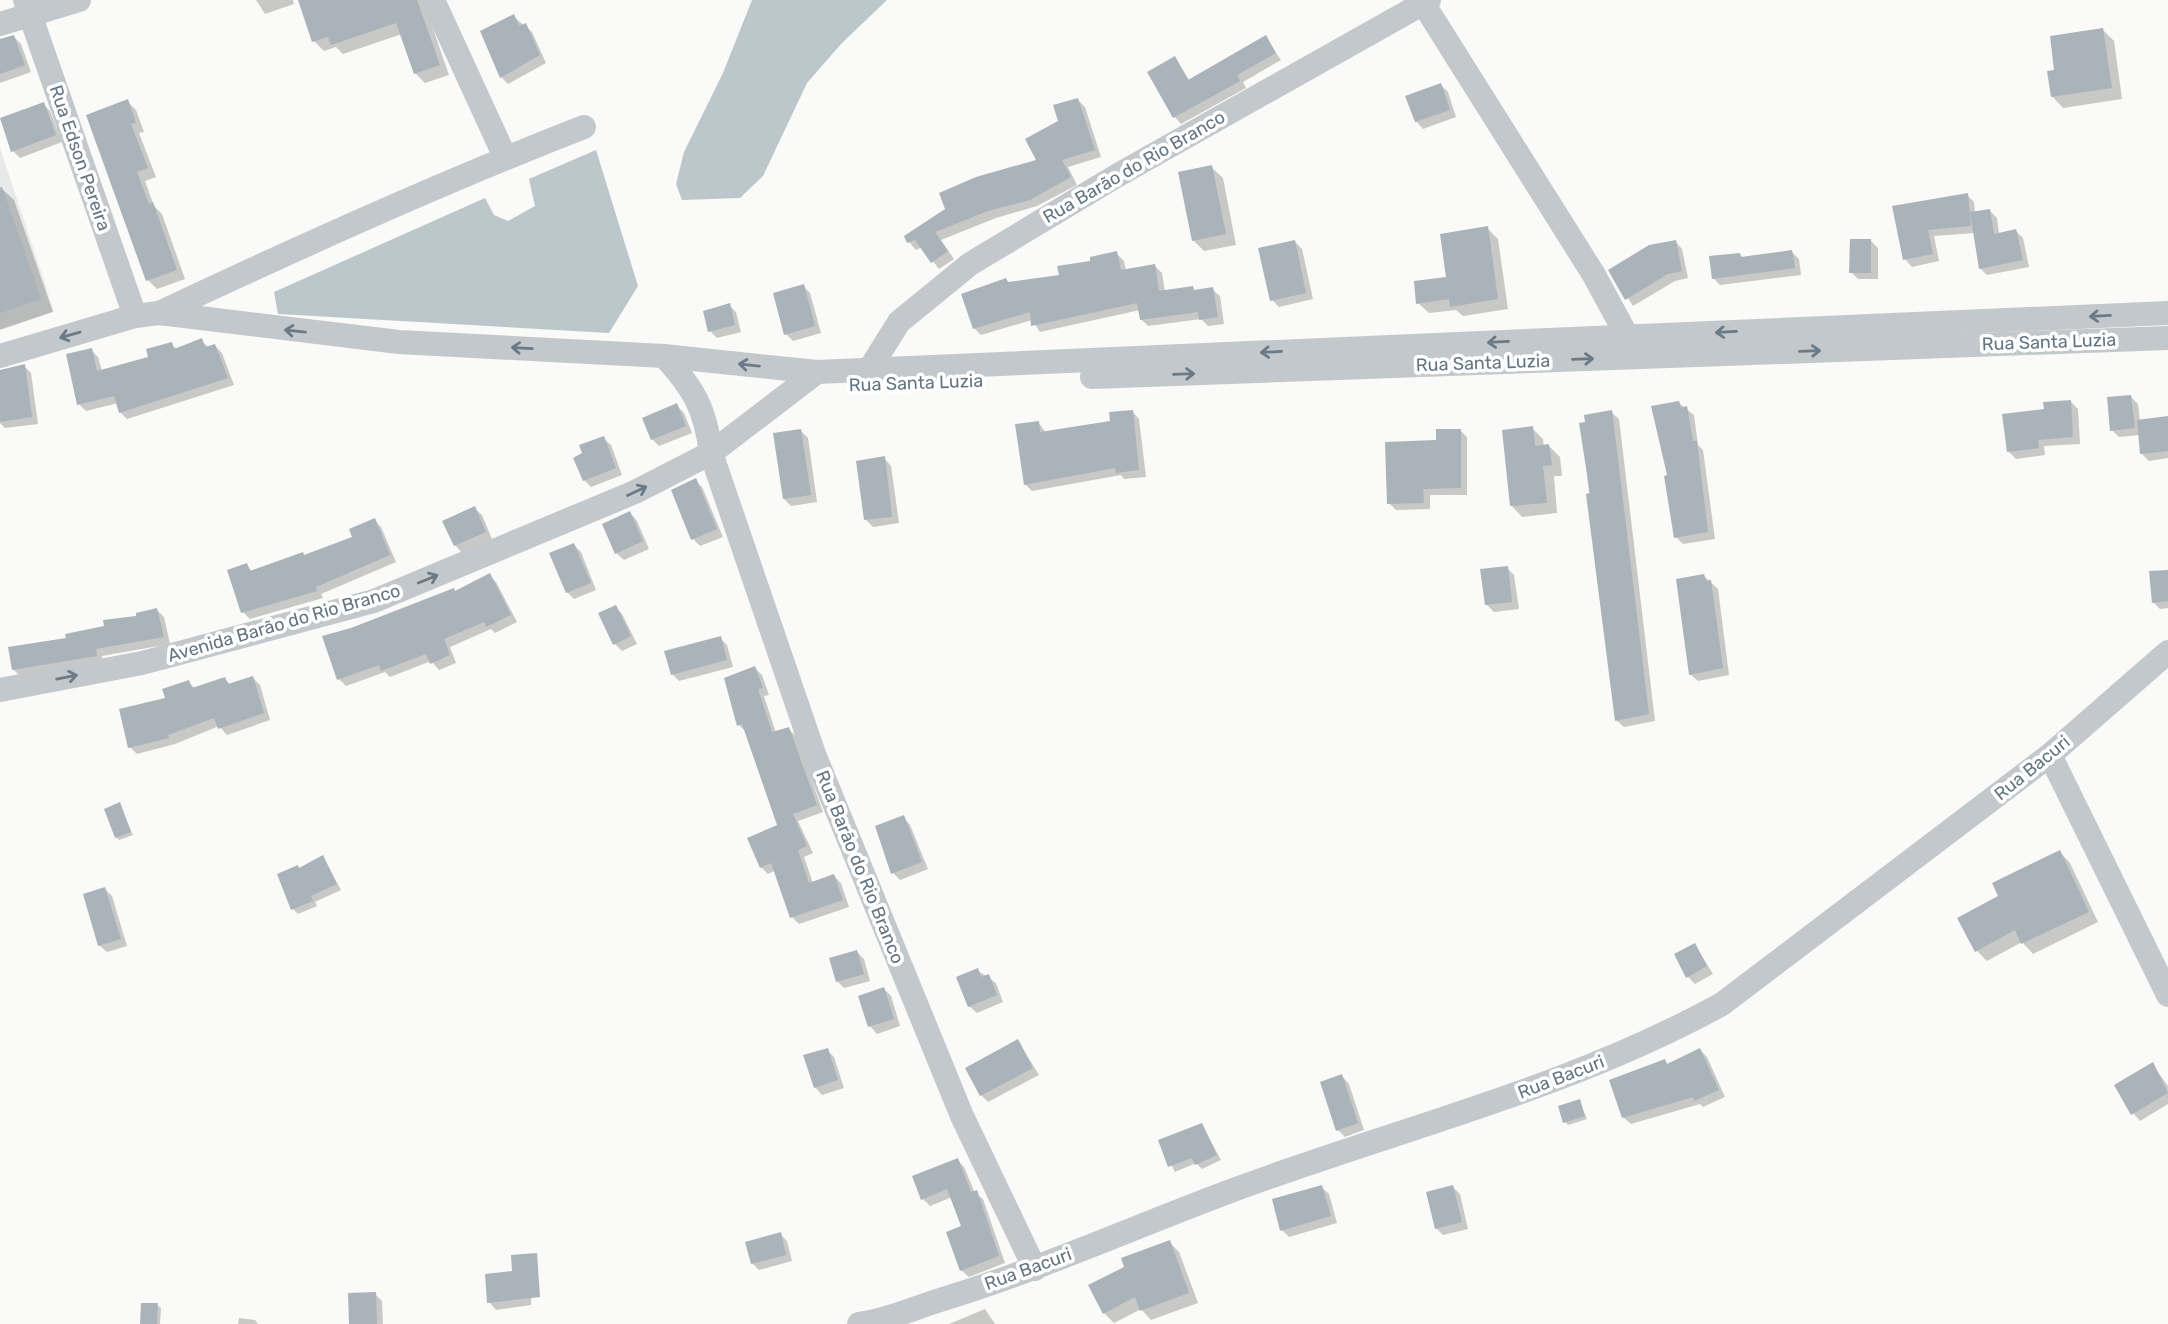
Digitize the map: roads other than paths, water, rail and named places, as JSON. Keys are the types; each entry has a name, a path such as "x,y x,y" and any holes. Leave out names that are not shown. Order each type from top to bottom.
{"street":[{"path":"0,23 28,7 79,0"},
{"path":"433,0 505,157"},
{"path":"1426,2 1594,275 1627,336 1613,358"},
{"name":"Rua Barão do Rio Branco","path":"869,370 899,322 970,264 1118,175 1426,2"},
{"name":"Rua Edson Pereira","path":"28,7 147,314"},
{"path":"0,356 147,314 505,157 584,127"},
{"name":"Rua Santa Luzia","path":"817,372 2168,313"},
{"path":"147,314 399,342 664,356 817,372"},
{"name":"Rua Santa Luzia","path":"798,388 2168,338"},
{"path":"664,356 691,387 703,409 711,453"},
{"path":"798,388 817,372"},
{"name":"Avenida Barão do Rio Branco","path":"0,690 142,663 374,601 635,492 711,453 798,388"},
{"name":"Rua Barão do Rio Branco","path":"711,453 814,754 962,1116 1035,1269"},
{"name":"Rua Bacuri","path":"859,1324 1035,1269 1124,1231 1335,1152 1454,1118 1564,1077 1681,1027 1722,1004 2050,755 2168,652"},
{"path":"2050,755 2168,995"}]}
